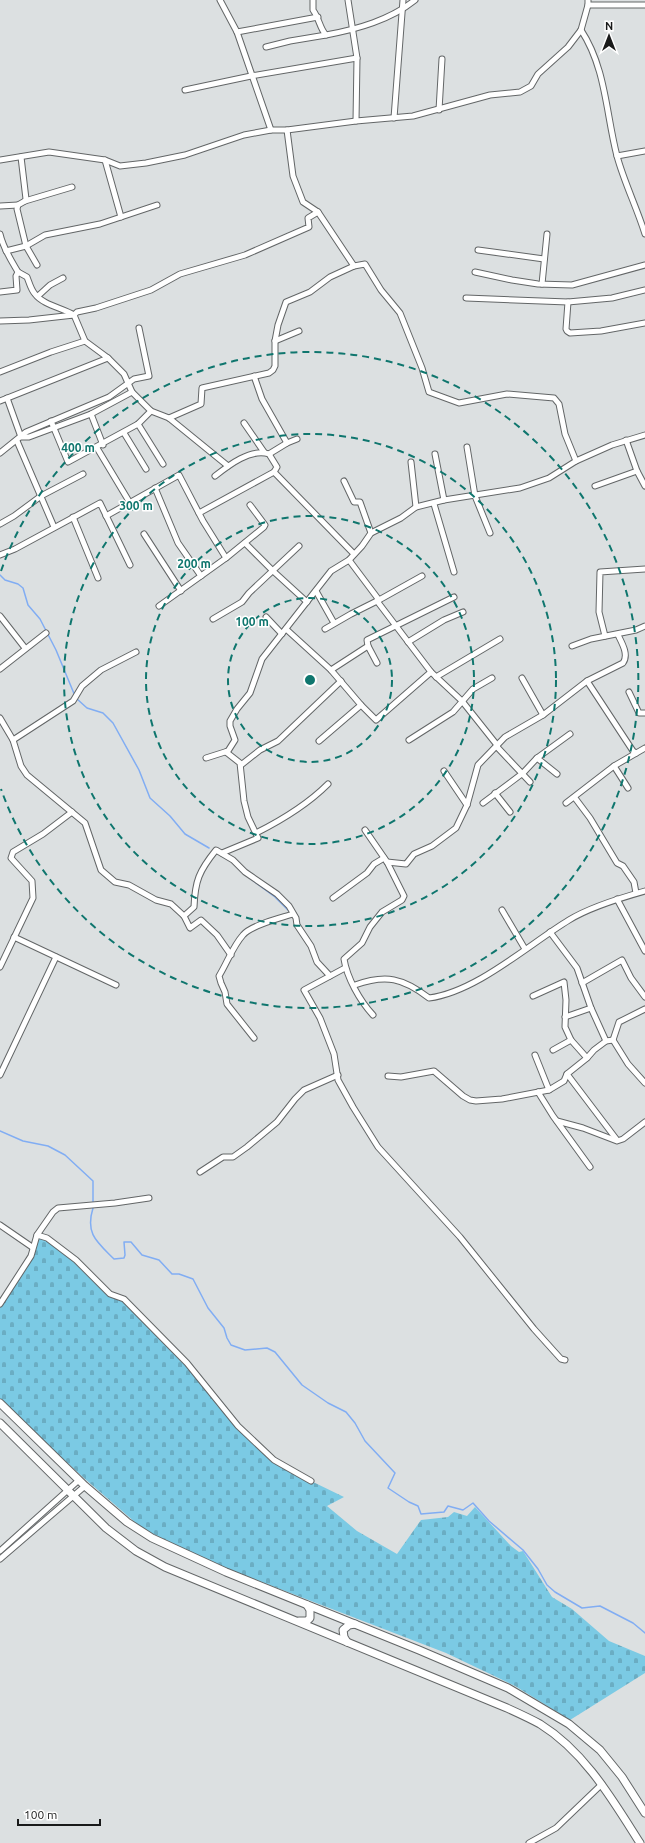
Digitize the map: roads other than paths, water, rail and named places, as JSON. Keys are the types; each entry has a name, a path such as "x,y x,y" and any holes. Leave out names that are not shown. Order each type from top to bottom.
{"street":[{"path":"220,0 237,32 271,130"},
{"path":"313,0 313,10 318,17 323,32 326,35"},
{"path":"348,0 357,58 356,121"},
{"path":"394,118 403,0"},
{"path":"266,47 326,35 381,20 403,9 415,0"},
{"path":"0,160 49,152 105,160 120,166 146,163 185,155 244,135 271,130 287,130 356,121 413,116 490,95 520,92 531,86 538,74 568,47 580,30 588,3 645,5"},
{"path":"237,32 318,17"},
{"path":"580,30 588,41 596,62 606,98 617,156 642,215 645,234"},
{"path":"185,90 251,76 357,58"},
{"path":"439,110 442,59"},
{"path":"287,130 296,182 303,202 318,212 354,266"},
{"path":"617,156 645,151"},
{"path":"21,157 25,201"},
{"path":"105,160 121,217"},
{"path":"0,206 18,205 25,201 72,187"},
{"path":"18,205 17,209 26,246 37,265"},
{"path":"6,251 26,246 46,235 100,224 157,205"},
{"path":"0,321 29,320 74,315 77,312 102,307 151,290 180,274 245,255 308,227 308,218 318,212"},
{"path":"0,234 2,246 18,272 27,276 35,294 47,303 64,309 74,315 85,341 108,358 124,374 132,392 151,411 169,418 228,466"},
{"path":"542,284 547,234"},
{"path":"478,250 544,259"},
{"path":"169,418 201,404 202,388 273,370 275,366 275,341 278,325 286,302 310,292 330,277 362,264 367,265 381,290 400,313 422,368 429,392 459,403 507,394 554,398 559,404 565,434 576,462"},
{"path":"475,272 512,280 542,284 572,285 597,277 632,270 645,265"},
{"path":"0,292 17,290 16,276 18,272"},
{"path":"38,296 50,285 63,278"},
{"path":"466,298 568,302 612,298 645,290"},
{"path":"568,302 567,331 570,333 601,331 645,323"},
{"path":"0,453 26,432 88,407 109,397 134,379 150,375 140,328"},
{"path":"275,341 299,331"},
{"path":"0,372 51,352 85,341"},
{"path":"0,401 108,358"},
{"path":"254,376 262,399 287,443"},
{"path":"19,439 29,437 91,414 132,392"},
{"path":"7,398 19,439 54,527"},
{"path":"88,407 103,445"},
{"path":"51,421 68,462 124,433 138,424 151,411"},
{"path":"199,513 274,472 277,467 244,423"},
{"path":"138,424 163,464"},
{"path":"124,433 146,469"},
{"path":"206,758 228,751 235,740 230,726 230,721 250,692 262,659 331,571 348,560 371,533 401,518 416,507 434,504 444,500 520,488 549,478 576,462 626,440 645,435"},
{"path":"215,476 228,466 246,457 266,453 297,439"},
{"path":"626,440 637,471 645,486"},
{"path":"467,447 475,496 490,534"},
{"path":"97,448 130,503"},
{"path":"435,454 444,500"},
{"path":"411,462 416,507"},
{"path":"595,486 637,471"},
{"path":"274,472 354,554"},
{"path":"0,524 14,516 41,496 83,474"},
{"path":"106,516 179,475 199,513 226,558"},
{"path":"344,481 354,502 360,502 371,533"},
{"path":"155,488 178,543 201,576"},
{"path":"0,555 15,549 100,503 130,565"},
{"path":"434,504 454,572"},
{"path":"159,606 226,558 265,526 250,505"},
{"path":"73,517 98,578"},
{"path":"144,534 181,591"},
{"path":"245,543 307,602"},
{"path":"214,619 242,602 249,592 299,546"},
{"path":"348,560 396,627 431,672 462,701 498,748 530,782"},
{"path":"605,636 599,612 600,572 645,569"},
{"path":"325,628 378,601 422,576"},
{"path":"316,591 334,623"},
{"path":"377,663 368,646 367,640 454,597"},
{"path":"408,642 444,620 463,612"},
{"path":"0,616 25,648"},
{"path":"266,617 282,634"},
{"path":"572,646 605,636 618,635 645,626"},
{"path":"286,629 332,670 361,705 376,720 431,672"},
{"path":"0,669 46,633"},
{"path":"333,898 367,873 374,864 386,860 406,864 414,854 432,846 456,828 467,805 478,765 504,737 542,715 588,681 623,663 626,660 626,654 618,635"},
{"path":"436,677 500,639"},
{"path":"332,670 368,646"},
{"path":"13,740 73,701 82,686 101,670 136,652"},
{"path":"409,740 453,712 473,689 492,678"},
{"path":"522,678 542,715"},
{"path":"241,765 260,750 278,741 341,681"},
{"path":"588,681 633,751 636,753"},
{"path":"629,692 639,713 645,713"},
{"path":"319,741 361,705"},
{"path":"0,718 13,740 21,766 27,775 85,823 100,870 115,882 130,885 156,900 171,904 184,916 190,928 201,920 217,935 231,955"},
{"path":"483,803 522,773 537,758 570,734"},
{"path":"566,803 575,798 614,766 645,748"},
{"path":"222,854 258,839 248,817 244,801 241,765 226,752"},
{"path":"537,758 557,774"},
{"path":"614,766 628,788"},
{"path":"444,771 467,805"},
{"path":"256,833 280,821 320,792 328,784"},
{"path":"495,793 510,812"},
{"path":"575,798 590,818 616,862 623,866 634,882 636,893"},
{"path":"0,967 33,898 32,881 12,858 12,852 43,834 72,812"},
{"path":"365,830 386,860 404,894 404,897 382,912 370,927 362,943 344,958 346,968 355,985 361,1002 373,1015"},
{"path":"184,916 194,907 195,885 208,861 216,850 233,860 245,872 277,894 294,914 297,925 311,946 317,962 330,976"},
{"path":"355,985 382,979 399,980 414,986 429,998 444,996 480,979 570,919 616,899 645,891"},
{"path":"616,899 645,951"},
{"path":"502,910 525,949"},
{"path":"254,1038 227,1004 225,992 219,976 244,934 258,926 294,914"},
{"path":"550,932 577,968 590,1008 606,1041"},
{"path":"14,937 116,985"},
{"path":"0,1075 56,957"},
{"path":"582,983 622,960 631,978 645,997"},
{"path":"346,968 304,990 320,1018 334,1054 338,1080 353,1108 378,1147 460,1237 534,1329 561,1359 565,1360"},
{"path":"533,996 564,982 566,1000 565,1027 571,1040 587,1058"},
{"path":"565,1017 590,1008"},
{"path":"613,1040 619,1022 645,1009"},
{"path":"552,1050 571,1040"},
{"path":"388,1076 401,1077 434,1071 463,1096 470,1100 502,1099 549,1090 564,1081 567,1074 587,1058 594,1050 606,1041 613,1040"},
{"path":"613,1040 628,1064 643,1075 645,1083"},
{"path":"535,1055 549,1090"},
{"path":"567,1074 617,1141"},
{"path":"200,1172 223,1157 232,1157 247,1147 277,1122 304,1090 338,1075"},
{"path":"538,1092 590,1167"},
{"path":"557,1121 583,1128 617,1141 623,1139 645,1122"},
{"path":"0,1304 31,1256 32,1247 37,1235 53,1212 58,1208 115,1203 149,1198"},
{"path":"0,1225 32,1247"},
{"path":"37,1235 47,1238 76,1260 110,1294 124,1299 187,1363 238,1426 274,1460 311,1481"},
{"path":"0,1403 82,1483 127,1522 152,1538 179,1552 508,1688 569,1724 605,1755 622,1777 645,1813"},
{"path":"0,1423 106,1528 136,1550 165,1566 507,1708 540,1724 569,1747 595,1774 640,1843"},
{"path":"0,1559 82,1483"},
{"path":"0,1551 71,1493"},
{"path":"297,1621 307,1621 310,1618 310,1610 308,1605"},
{"path":"347,1642 344,1637 344,1630 349,1625 355,1624"},
{"path":"529,1843 556,1828 602,1784"}],"waterway":[{"path":"0,575 5,580 18,584 23,588 28,605 40,619 56,650 75,696"},
{"path":"77,699 87,708 103,713 113,723 139,770 150,798 170,816 185,834 209,848"},
{"path":"243,873 275,897 288,910"},
{"path":"0,1131 23,1141 48,1146 65,1155 93,1181 93,1203"},
{"path":"93,1208 91,1225 94,1237 102,1248 114,1259 124,1258 124,1242 131,1242 142,1255 159,1260 172,1274 179,1274 193,1279 208,1308 224,1328 231,1345 245,1350 267,1348 275,1352 302,1385 328,1403 346,1412 355,1423 365,1441 395,1473 388,1488 409,1502 418,1506 421,1514 444,1512 448,1506 463,1510 473,1503 489,1521 523,1550 538,1569 547,1585 555,1592 582,1608 600,1606 633,1623 645,1633"}]}
